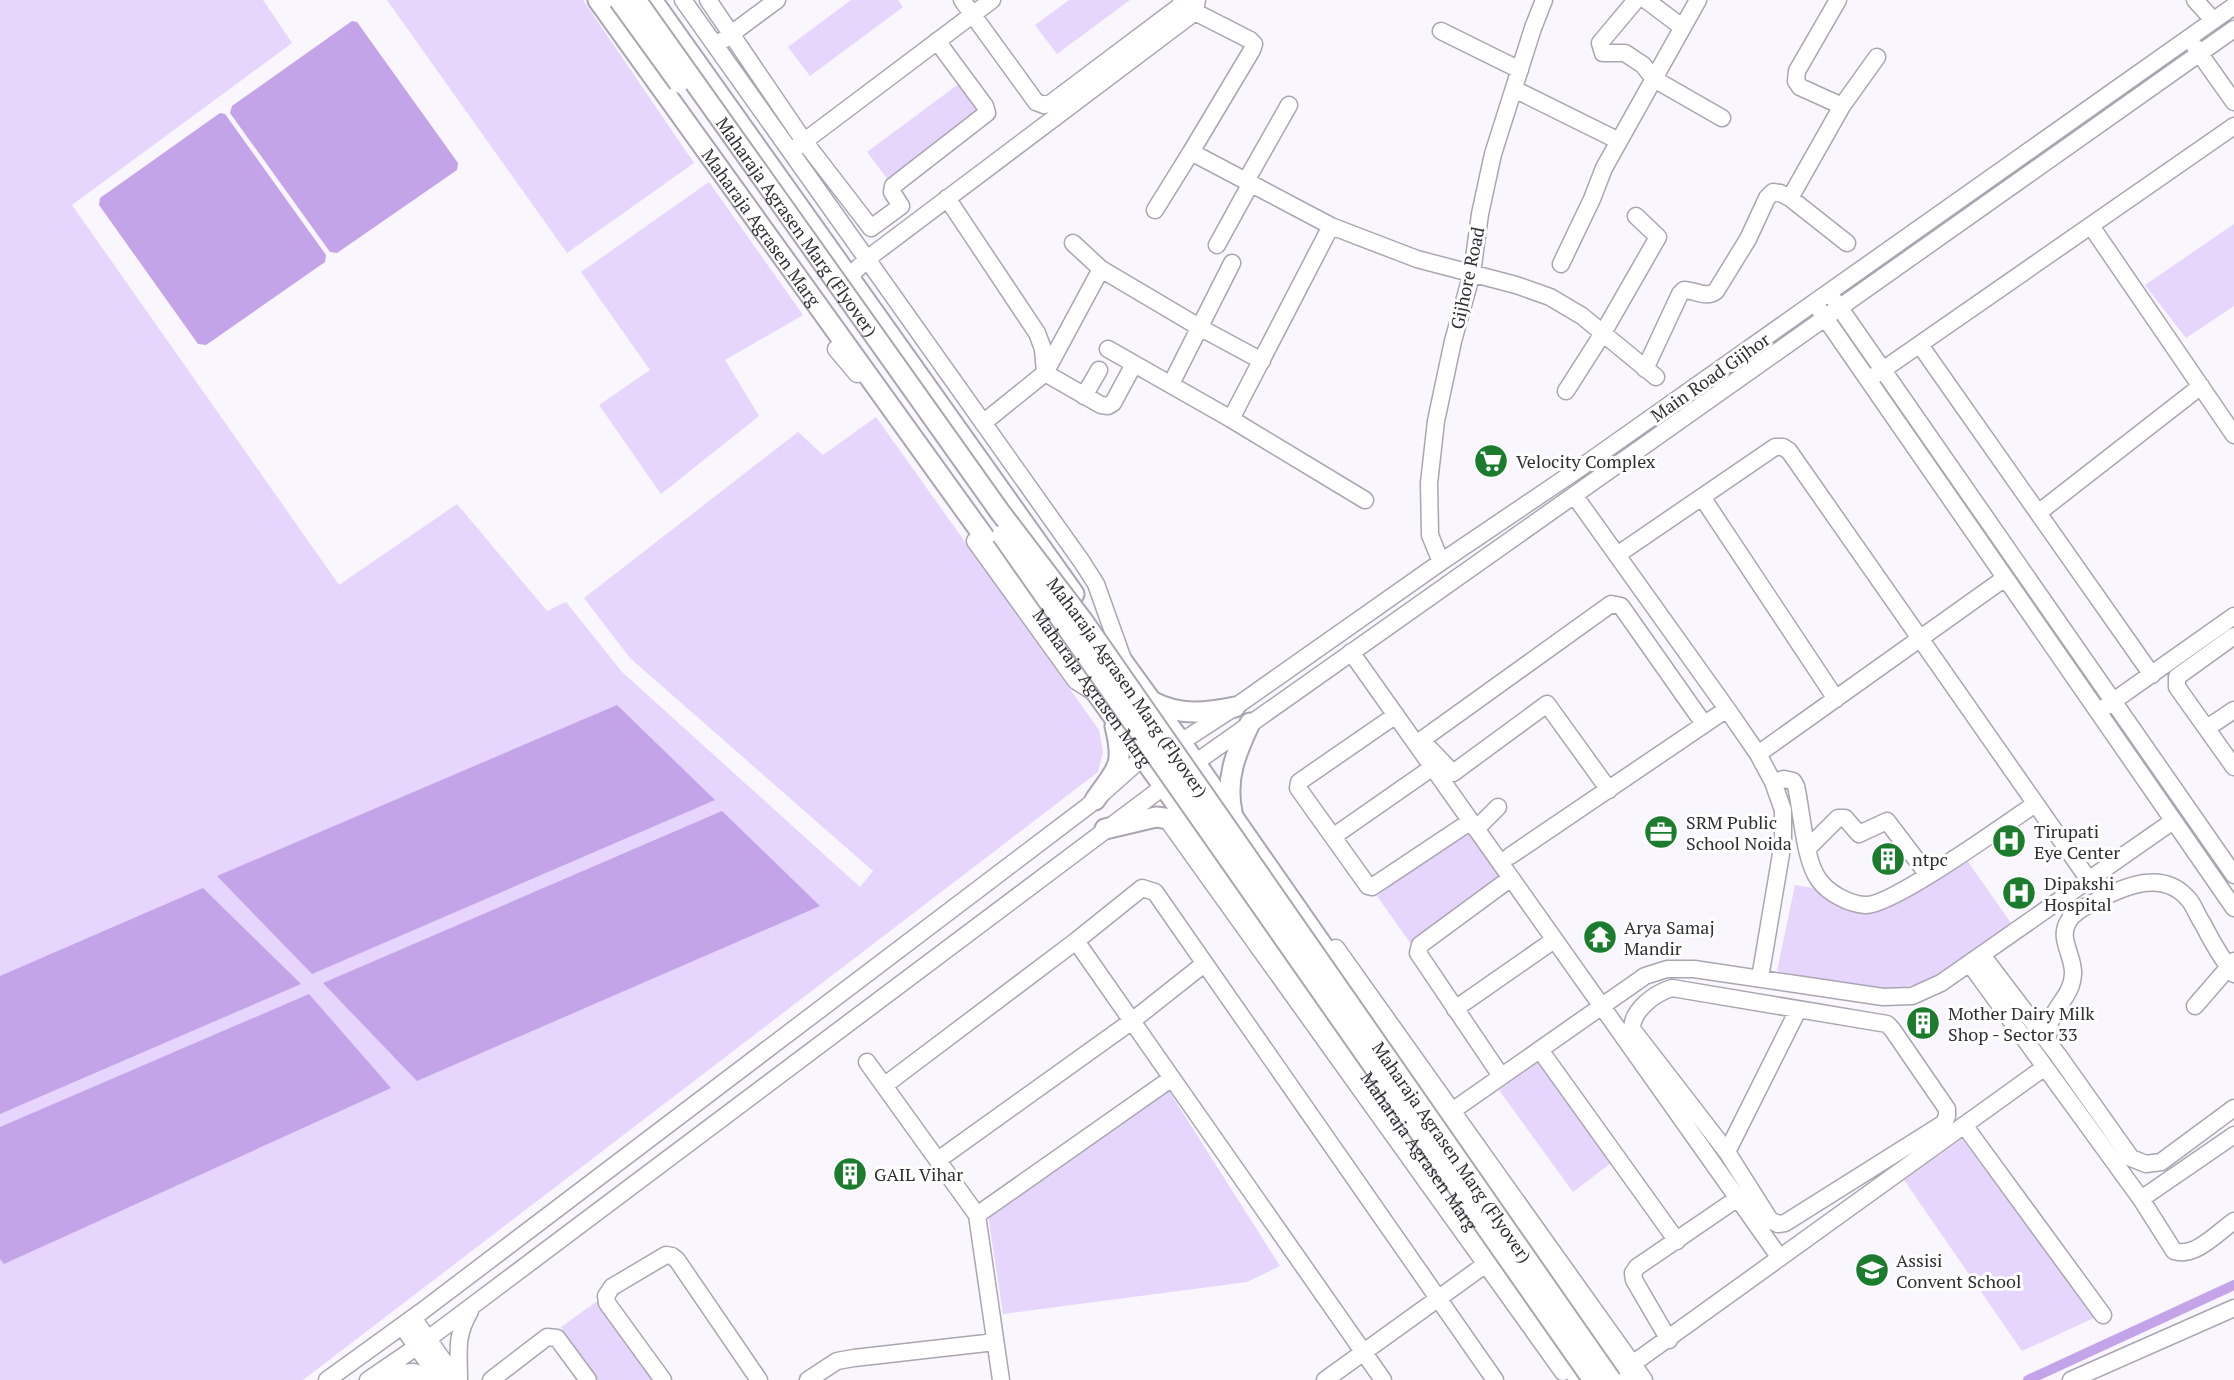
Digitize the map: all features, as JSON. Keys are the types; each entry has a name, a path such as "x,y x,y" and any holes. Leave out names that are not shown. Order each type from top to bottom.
{"main road":[{"name":"Maharaja Agrasen Marg","path":"598,0 1200,837 1320,1007 1490,1261 1545,1330 1580,1380"},
{"name":"Maharaja Agrasen Marg (Flyover)","path":"620,0 926,427 1593,1380"},
{"name":"Maharaja Agrasen Marg (Flyover)","path":"636,0 1000,512 1083,621 1622,1374"},
{"name":"Maharaja Agrasen Marg","path":"652,0 960,436 1181,742 1349,984 1447,1114 1575,1308 1622,1374"},
{"path":"738,194 773,171"},
{"path":"926,458 960,436"},
{"path":"1152,702 1179,712 1196,713 1235,707"},
{"path":"1095,800 1117,768 1121,756 1112,715"},
{"path":"1233,816 1228,794 1235,755 1250,723"},
{"path":"1105,829 1156,817 1179,820 1200,837"},
{"path":"1320,1007 1349,984"},
{"path":"1545,1330 1575,1308"}],"street":[{"path":"592,0 822,324"},
{"path":"683,0 1082,562 1096,584 1125,665"},
{"path":"708,0 804,141 869,228 873,228 901,206 892,192 893,186 987,113 985,106 937,41"},
{"path":"715,45 778,0"},
{"path":"962,0 1036,102 1044,105 1051,103 1180,6 1182,0"},
{"path":"791,152 992,0"},
{"name":"Gijhore Road","path":"1441,562 1430,535 1431,471 1436,421 1453,341 1472,273 1480,214 1493,154 1544,0"},
{"path":"1636,0 1601,43 1603,53 1625,53 1643,65 1654,79 1722,118"},
{"path":"1646,0 1682,27"},
{"path":"1561,264 1604,168 1698,0"},
{"path":"1838,0 1797,71 1796,81 1800,87 1842,106"},
{"path":"2195,0 2213,20"},
{"path":"848,278 867,259 1196,6 1254,44 1155,210"},
{"name":"Main Road Gijhor","path":"1181,742 1580,468 2234,6"},
{"name":"Main Road Gijhor","path":"1195,763 2234,29"},
{"path":"1441,31 1520,69"},
{"path":"2188,38 2234,102"},
{"path":"1790,198 1842,106 1877,57"},
{"path":"1514,89 1619,141"},
{"path":"1217,245 1289,106"},
{"path":"1875,375 2234,126"},
{"path":"1191,152 1331,226 1417,259 1516,285 1550,297 1582,316 1651,373 1680,294 1684,290 1703,295 1716,291 1748,239 1767,198 1773,192 1790,198 1847,243"},
{"path":"947,198 1037,333 1043,349 1045,373"},
{"path":"1566,391 1658,237 1636,216"},
{"path":"1231,419 1331,226"},
{"path":"2091,226 2234,435"},
{"path":"1073,243 1101,269 1262,361"},
{"path":"1171,384 1232,263"},
{"path":"983,423 1045,373 1101,269"},
{"path":"1830,293 1875,375 2005,578 2234,908"},
{"path":"1814,303 1875,375 2114,701 2234,875"},
{"path":"1920,345 2038,513 2158,670 2175,681"},
{"path":"836,349 856,372 1076,681 1097,694"},
{"path":"1108,349 1365,500"},
{"path":"1045,373 1101,405 1108,406 1113,403 1134,364"},
{"path":"1084,396 1099,370"},
{"path":"2038,513 2201,386"},
{"path":"1617,555 1775,447 1783,447 1789,451 2089,880"},
{"path":"1574,495 1727,709 1758,754 1773,782 1783,810 1783,842 1760,978"},
{"path":"1702,497 1836,699"},
{"path":"1758,754 2005,578"},
{"path":"1419,742 1611,604 1620,606 1704,724"},
{"path":"2096,711 2234,616"},
{"path":"2234,636 2175,681 2176,687 2234,767"},
{"path":"1351,652 1396,715 1419,742 1453,773 1547,704 1609,790"},
{"path":"1510,856 1727,709"},
{"path":"2207,728 2234,710"},
{"path":"1396,715 1298,782 1298,788 1368,886 1372,887 1498,807"},
{"path":"1419,742 1473,825 1780,1258"},
{"path":"327,1380 1095,800 1142,758"},
{"path":"1334,836 1433,767"},
{"path":"1773,782 1784,779 1793,781 1796,786 1807,849 1818,880 1842,899 1867,906 1894,897 2035,804"},
{"path":"372,1377 473,1306 1163,787"},
{"path":"1228,794 1622,1374 1644,1380"},
{"path":"1166,818 1490,1261 1569,1380"},
{"path":"1807,849 1838,818 1845,818 1859,834 1887,821 1928,875"},
{"path":"1447,1114 1645,976 1667,969 1694,969 1883,997 1912,996 1941,983 2173,821"},
{"path":"1501,1076 1417,949 1511,878"},
{"path":"2048,1042 2047,1031 2051,1016 2068,990 2073,974 2071,956 2064,940 2067,923 2075,913 2122,888 2150,881 2172,885 2190,901 2232,967 2195,1006"},
{"path":"885,1085 1142,888 1150,889 1155,892 1495,1380"},
{"path":"1455,1009 1554,940"},
{"path":"1076,941 1383,1380"},
{"path":"1976,959 2048,1042 2131,1158 2146,1164 2161,1162 2234,1108"},
{"path":"1976,959 2045,1067 2141,1199 2174,1251 2182,1254 2191,1252 2234,1221"},
{"path":"938,1160 1132,1021 1204,964"},
{"path":"1672,989 1797,1010 1879,1022 1892,1029 1947,1109 1947,1116 1944,1123 1785,1223 1778,1224 1770,1220 1727,1152 1632,1029 1632,1020 1636,1012 1665,990 1672,989"},
{"path":"1835,1016 1840,989"},
{"path":"1727,1152 1797,1010"},
{"path":"1540,1050 1677,1241"},
{"path":"867,1062 977,1215 1001,1380"},
{"path":"1622,1374 2045,1067"},
{"path":"977,1215 1172,1078"},
{"path":"1964,1125 2103,1315"},
{"path":"2141,1199 2234,1135"},
{"path":"1669,1340 1634,1280 1633,1273 1637,1267 1738,1198"},
{"path":"663,1380 607,1303 606,1296 612,1287 666,1255 677,1260 759,1380"},
{"path":"1325,1380 1490,1261"},
{"path":"458,1380 457,1349 460,1327 473,1306"},
{"path":"2071,1380 2234,1308"},
{"path":"407,1322 422,1343 458,1380"},
{"path":"491,1380 547,1337 552,1336 557,1338 588,1380"},
{"path":"808,1380 837,1361 854,1357 995,1342"},
{"path":"422,1343 440,1380"},
{"path":"372,1377 414,1372 435,1380"}],"shaded area":[{"path":"0,0 263,0 292,43 72,205 339,585 457,504 547,611 566,602 622,672 860,887 873,871 630,658 584,598 798,432 823,455 876,417 1099,730 1103,752 1098,772 303,1380 0,1380"},
{"path":"387,0 583,0 694,163 567,253"},
{"path":"851,0 898,0 903,7 810,76 788,47"},
{"path":"1069,0 1130,0 1057,54 1035,25"},
{"path":"352,21 357,22 458,163 457,170 337,253 330,252 230,113 232,106"},
{"path":"960,83 981,112 889,181 867,152"},
{"path":"220,113 225,114 326,255 325,262 206,345 198,344 99,205 100,198"},
{"path":"709,182 803,315 725,360 759,416 661,494 599,405 650,370 581,272"},
{"path":"2234,224 2234,306 2186,338 2145,285"},
{"path":"617,705 715,800 312,974 217,876"},
{"path":"722,811 820,906 417,1081 323,983"},
{"path":"1468,829 1503,877 1411,944 1377,896"},
{"path":"1966,859 2011,923 1953,965 1921,982 1889,989 1777,971 1795,885 1873,898"},
{"path":"203,888 301,984 0,1114 0,976"},
{"path":"309,994 391,1088 4,1264 0,1259 0,1127"},
{"path":"1538,1062 1611,1163 1573,1192 1499,1090"},
{"path":"1169,1091 1280,1266 1247,1282 1003,1314 988,1215"},
{"path":"1962,1139 2096,1317 2022,1351 1904,1180"},
{"path":"603,1297 661,1380 598,1380 561,1327"}],"waterway":[{"path":"2028,1380 2234,1285"}],"place":[{"name":"Velocity Complex","path":"1491,461"},
{"name":"SRM Public School Noida","path":"1661,832"},
{"name":"Tirupati Eye Center","path":"2009,841"},
{"name":"ntpc","path":"1888,859"},
{"name":"Dipakshi Hospital","path":"2019,893"},
{"name":"Arya Samaj Mandir","path":"1600,937"},
{"name":"Mother Dairy Milk Shop - Sector 33","path":"1923,1023"},
{"name":"GAIL Vihar","path":"850,1174"},
{"name":"Assisi Convent School","path":"1872,1270"}]}
